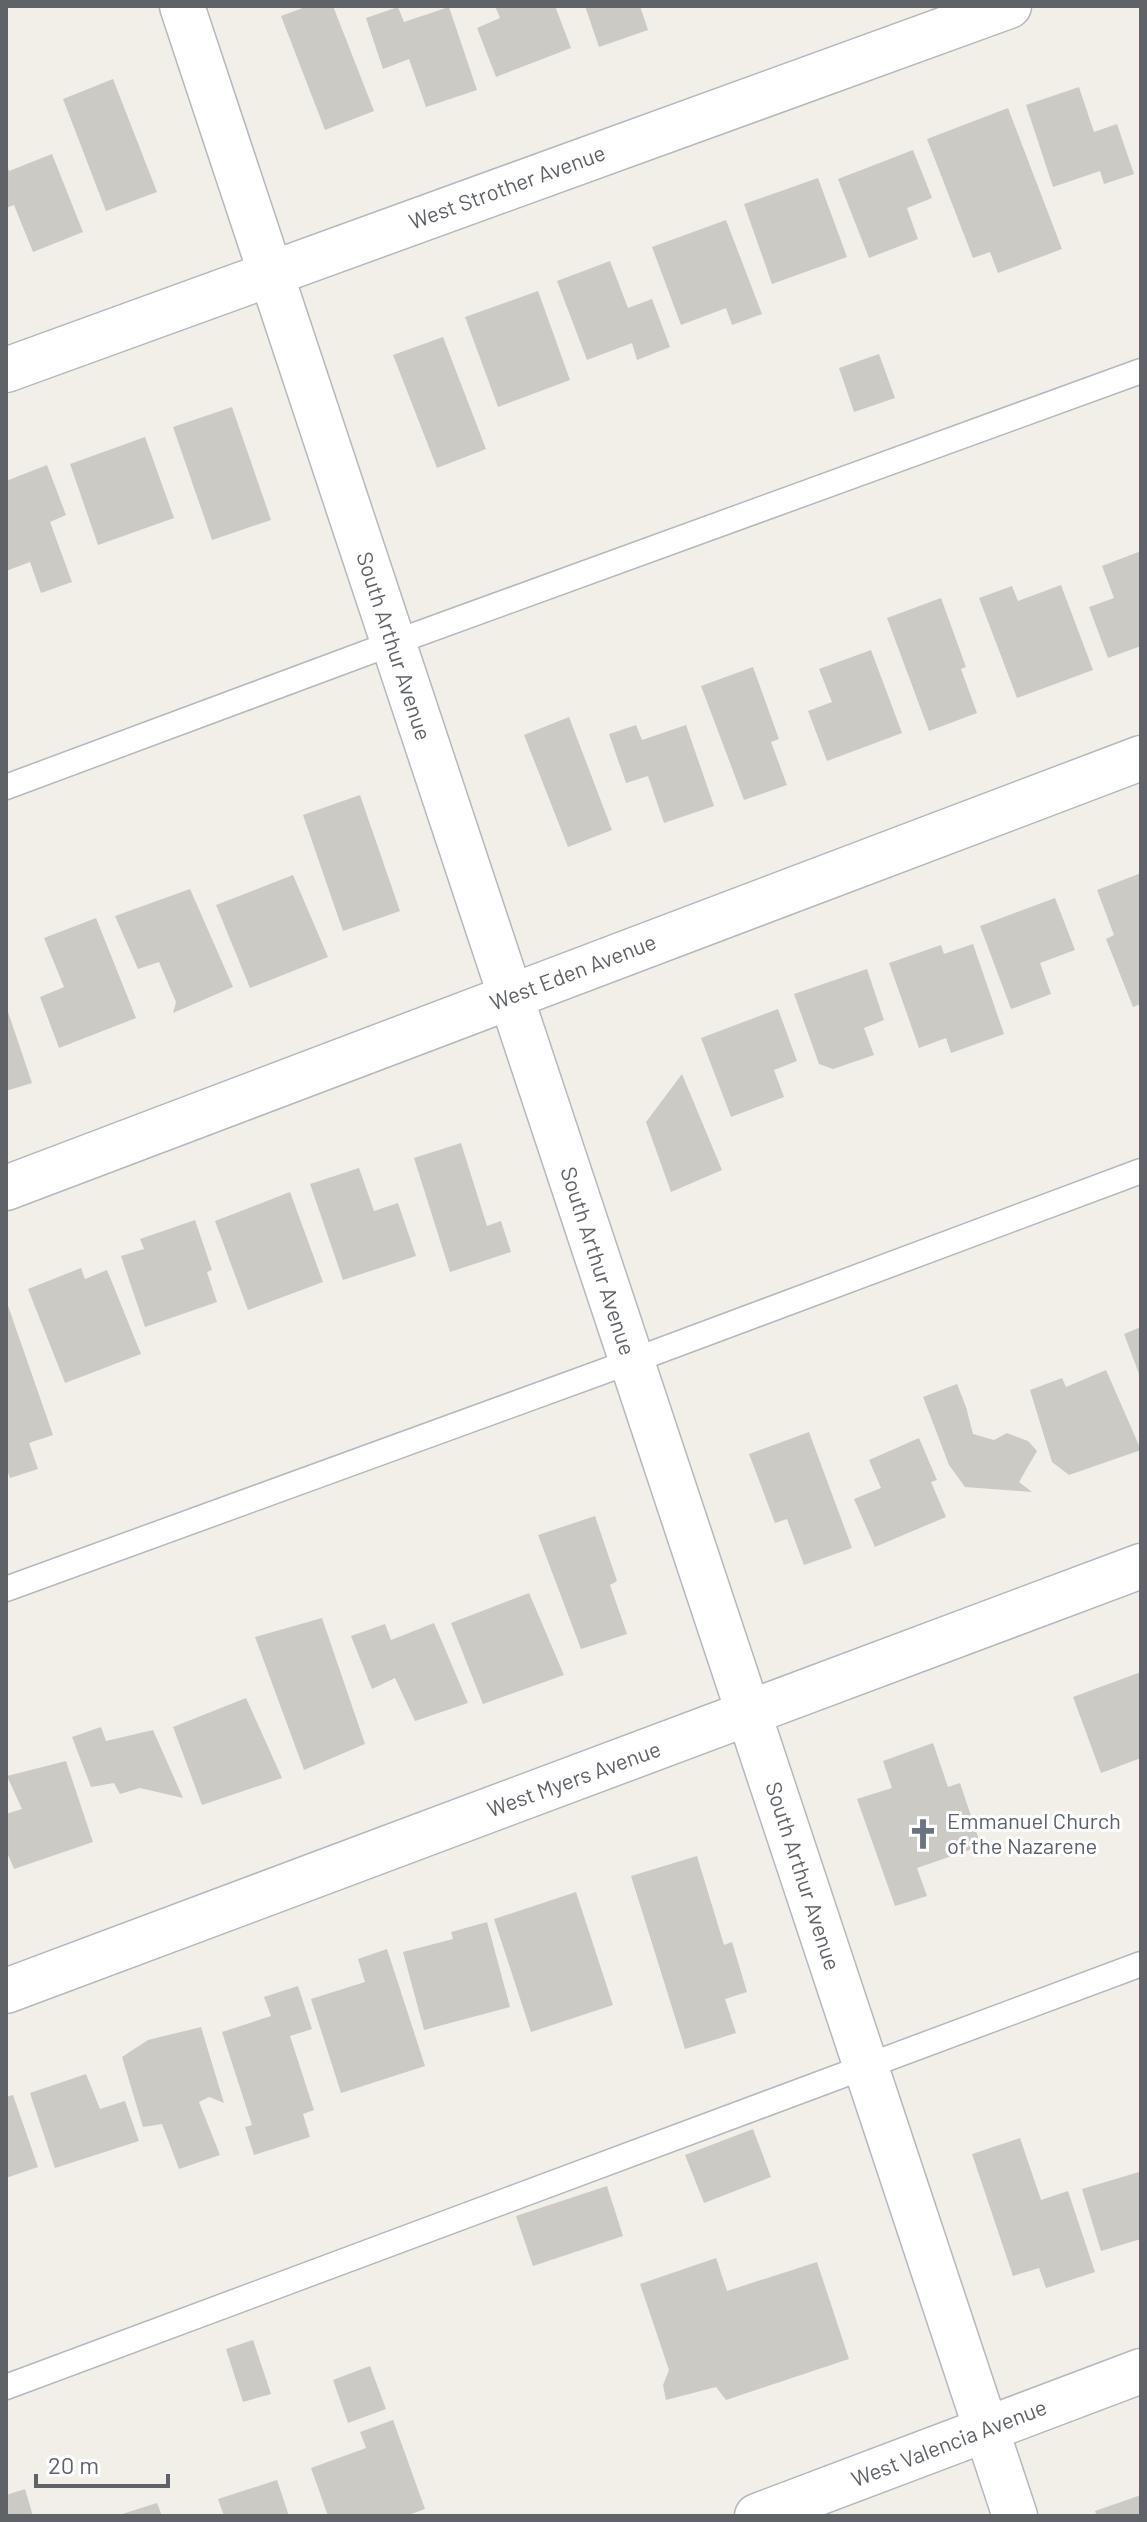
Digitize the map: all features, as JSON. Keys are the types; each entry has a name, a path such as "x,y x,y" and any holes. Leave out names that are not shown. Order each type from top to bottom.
{"street":[{"name":"South Arthur Avenue","path":"182,6 1015,2516"},
{"name":"West Strother Avenue","path":"6,370 1009,6"},
{"name":"West Eden Avenue","path":"6,1188 1141,758"},
{"name":"West Myers Avenue","path":"6,1991 1141,1566"},
{"name":"West Valencia Avenue","path":"757,2516 1141,2371"}],"lane":[{"path":"6,787 1141,371"},
{"path":"6,1589 1141,1171"},
{"path":"6,2387 1141,1964"}],"building":[{"path":"308,6 333,6 374,111 325,130 281,16"},
{"path":"495,6 555,6 571,48 496,77 477,28 500,18"},
{"path":"585,6 640,6 648,30 599,47"},
{"path":"398,7 404,22 449,7 477,90 426,107 409,59 383,69 366,18"},
{"path":"113,79 157,192 106,211 63,99"},
{"path":"1079,87 1094,132 1117,124 1134,174 1104,184 1100,171 1053,187 1026,105"},
{"path":"1008,108 1062,249 998,273 990,252 973,258 927,139"},
{"path":"913,150 932,198 907,208 918,239 869,258 838,179"},
{"path":"52,154 83,232 33,252 14,205 6,208 6,163 9,171"},
{"path":"818,178 847,257 772,284 744,204"},
{"path":"726,220 762,314 732,325 726,308 681,325 652,247"},
{"path":"610,261 628,308 652,299 670,347 637,360 632,343 587,360 557,281"},
{"path":"538,291 570,380 498,407 465,317"},
{"path":"443,337 486,449 437,468 393,355"},
{"path":"879,354 895,398 854,412 839,368"},
{"path":"232,407 271,520 212,540 173,427"},
{"path":"145,437 174,518 98,545 70,464"},
{"path":"47,465 66,515 50,522 72,582 41,593 30,562 6,571 6,481"},
{"path":"1141,551 1141,646 1108,658 1089,607 1114,598 1102,566"},
{"path":"1061,585 1093,670 1017,698 979,598 1012,586 1018,601"},
{"path":"941,598 966,667 961,669 977,713 929,731 887,618"},
{"path":"871,650 902,733 827,761 808,711 832,702 819,669"},
{"path":"753,667 779,739 771,742 787,785 744,800 701,686"},
{"path":"569,717 612,830 568,847 524,735"},
{"path":"636,725 642,740 686,725 714,806 664,823 648,776 626,783 609,734"},
{"path":"360,795 400,911 343,931 303,815"},
{"path":"1141,873 1141,1004 1133,1007 1106,939 1114,935 1097,890"},
{"path":"293,875 328,957 250,988 216,905"},
{"path":"190,889 233,987 173,1013 176,1002 159,962 138,969 115,916"},
{"path":"1055,898 1075,950 1040,963 1051,994 1011,1009 980,926"},
{"path":"96,918 136,1018 59,1048 40,997 64,987 44,938"},
{"path":"973,944 1004,1034 951,1053 946,1038 919,1048 889,963 941,945 944,954"},
{"path":"867,969 884,1020 864,1028 874,1055 833,1069 819,1064 794,994"},
{"path":"6,1006 32,1083 6,1091"},
{"path":"778,1009 797,1061 774,1070 784,1097 731,1117 701,1038"},
{"path":"682,1074 722,1170 671,1192 646,1122"},
{"path":"461,1143 487,1226 501,1221 511,1252 450,1272 414,1158"},
{"path":"359,1168 374,1211 398,1203 416,1256 343,1280 310,1184"},
{"path":"290,1192 323,1282 248,1310 215,1221"},
{"path":"195,1220 212,1270 207,1272 217,1302 145,1327 121,1256 144,1249 140,1239"},
{"path":"81,1268 85,1279 107,1270 141,1354 65,1383 28,1289"},
{"path":"6,1300 53,1435 29,1443 38,1469 10,1478 6,1467"},
{"path":"1141,1327 1141,1379 1124,1334"},
{"path":"1106,1370 1141,1450 1069,1475 1052,1462 1030,1390 1062,1378 1066,1387"},
{"path":"957,1384 973,1434 994,1440 1007,1433 1028,1441 1037,1451 1019,1482 1032,1492 965,1487 949,1465 923,1397"},
{"path":"809,1432 852,1548 804,1565 787,1519 775,1523 749,1454"},
{"path":"919,1438 937,1480 931,1482 946,1517 875,1547 854,1499 881,1488 869,1460"},
{"path":"595,1516 617,1581 610,1585 627,1634 581,1649 538,1535"},
{"path":"529,1593 564,1675 483,1704 451,1623"},
{"path":"322,1618 365,1744 304,1770 255,1637"},
{"path":"434,1623 468,1703 415,1721 395,1678 372,1689 351,1636 385,1624 391,1640"},
{"path":"1141,1672 1141,1758 1101,1773 1073,1697"},
{"path":"246,1698 282,1778 202,1805 173,1727"},
{"path":"101,1727 106,1741 153,1730 183,1798 140,1788 120,1794 114,1783 91,1787 72,1737"},
{"path":"933,1743 948,1787 960,1783 981,1846 917,1868 927,1896 895,1906 857,1799 892,1788 883,1761"},
{"path":"66,1761 93,1842 14,1869 6,1850 6,1814 22,1809 7,1776"},
{"path":"697,1856 724,1945 732,1942 747,1992 725,1999 736,2033 685,2049 631,1876"},
{"path":"576,1892 613,2005 531,2032 494,1919"},
{"path":"487,1922 510,2007 424,2030 403,1952 453,1939 451,1932"},
{"path":"387,1949 425,2066 341,2093 311,1999 365,1982 358,1959"},
{"path":"298,1986 312,2029 290,2036 314,2110 303,2114 310,2137 254,2155 245,2127 252,2125 222,2032 271,2016 264,1997"},
{"path":"201,2027 224,2103 209,2097 199,2102 220,2155 179,2169 162,2124 143,2127 122,2057 148,2040"},
{"path":"86,2074 100,2109 125,2101 139,2141 55,2168 30,2093"},
{"path":"13,2095 38,2167 6,2178 6,2097"},
{"path":"753,2129 771,2177 704,2203 685,2155"},
{"path":"1020,2138 1041,2200 1068,2191 1095,2272 1046,2288 1039,2268 1013,2276 972,2154"},
{"path":"1139,2172 1141,2239 1101,2251 1082,2189"},
{"path":"607,2186 623,2236 533,2266 516,2216"},
{"path":"716,2258 727,2291 817,2262 849,2359 726,2400 716,2387 666,2400 663,2385 669,2370 640,2284"},
{"path":"253,2340 271,2394 243,2402 226,2349"},
{"path":"370,2366 386,2409 348,2423 333,2380"},
{"path":"393,2420 425,2509 406,2516 328,2516 311,2468 366,2448 360,2432"},
{"path":"277,2480 289,2516 224,2516 218,2499"},
{"path":"25,2489 33,2516 6,2516 6,2495"},
{"path":"1141,2495 1141,2516 1097,2516 1095,2511"},
{"path":"157,2503 162,2516 119,2516 119,2515"}],"place":[{"name":"Emmanuel Church of the Nazarene","path":"923,1834"}]}
